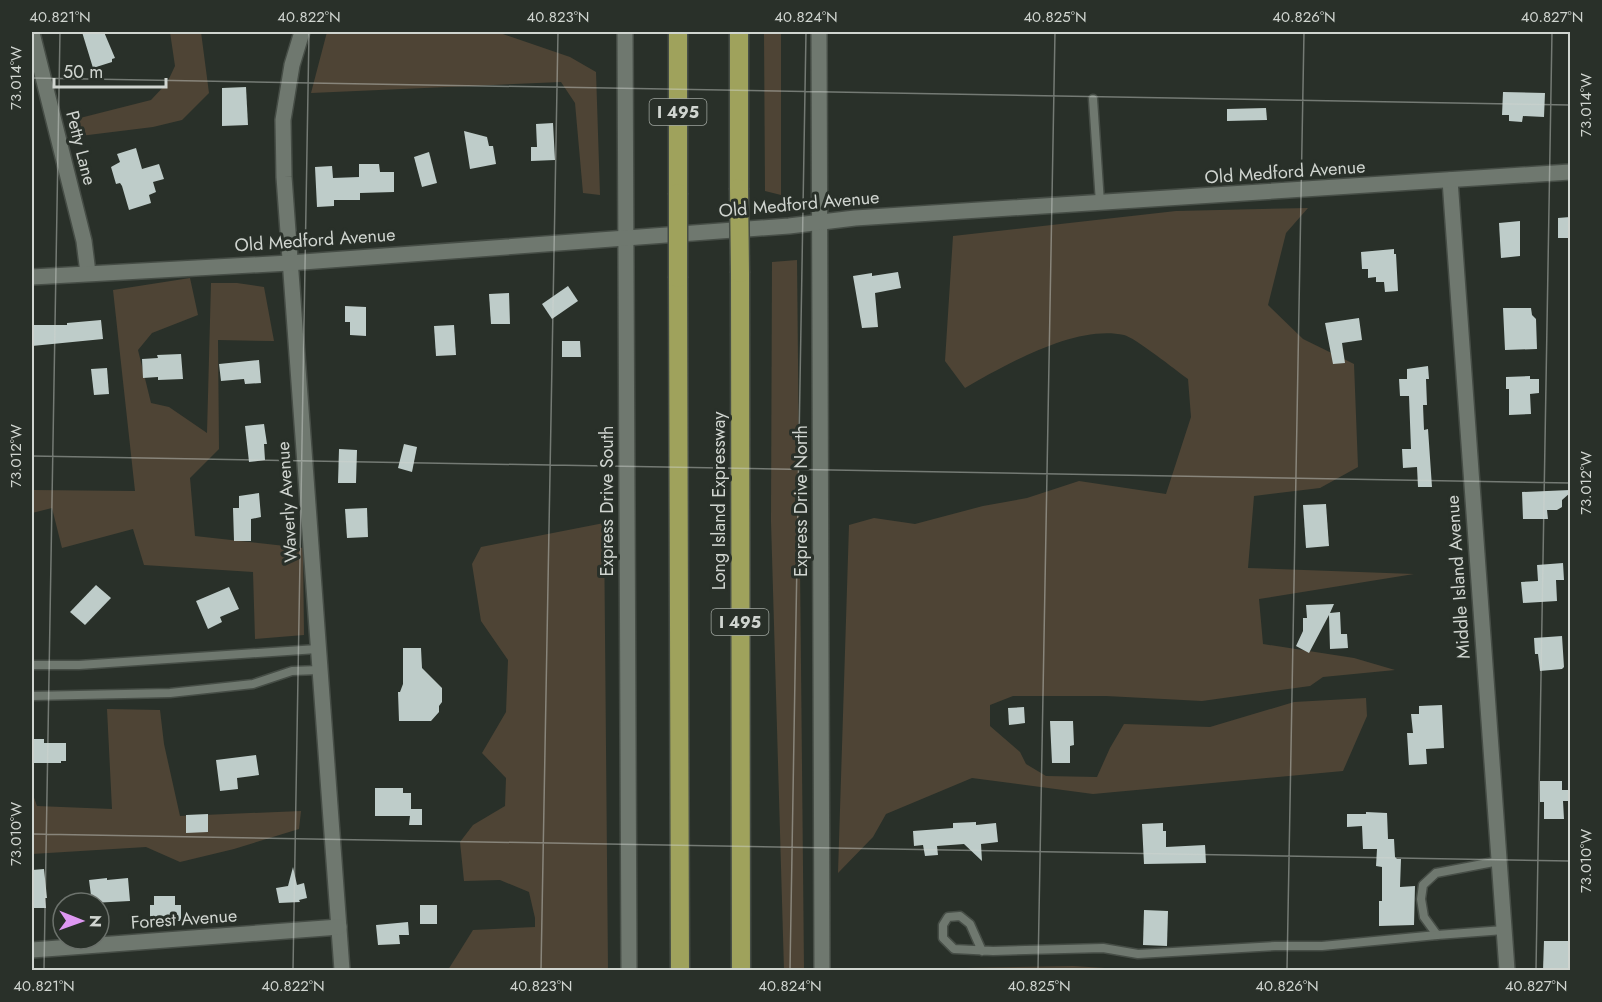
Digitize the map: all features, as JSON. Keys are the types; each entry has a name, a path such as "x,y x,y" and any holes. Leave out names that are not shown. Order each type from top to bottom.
{"highway":[{"name":"I 495","path":"678,32 680,970"},
{"name":"Long Island Expressway","path":"739,32 741,970"}],"street":[{"name":"Waverly Avenue","path":"302,32 292,65 284,120 284,177 342,970"},
{"name":"Express Drive South","path":"625,32 629,970"},
{"name":"Express Drive North","path":"819,32 822,970"},
{"name":"Petty Lane","path":"32,33 84,242 88,273"},
{"name":"Old Medford Avenue","path":"32,277 290,263 820,223 855,218 1570,172"},
{"name":"Middle Island Avenue","path":"1450,180 1507,970"},
{"name":"Forest Avenue","path":"32,950 339,927"}],"lane":[{"path":"1094,99 1100,203"},
{"path":"32,665 79,665 317,649"},
{"path":"32,696 170,693 252,684 292,671 319,670"},
{"path":"1437,935 1424,917 1421,898 1423,885 1436,873 1499,861"},
{"path":"982,951 970,924 960,916 948,916 943,925 943,938 954,949 982,951 1103,948 1138,954 1275,946 1322,946 1504,930"}],"shaded area":[{"path":"170,32 201,32 209,93 182,120 153,127 80,136 76,119 151,100 167,83 175,66"},
{"path":"327,32 497,32 570,57 596,72 600,195 583,193 575,103 561,82 311,93"},
{"path":"764,32 781,32 781,195 765,191"},
{"path":"1308,208 1286,233 1268,305 1303,339 1354,364 1358,467 1320,488 1254,496 1248,568 1414,574 1259,599 1263,644 1354,658 1395,670 1323,677 1310,686 1202,701 1106,696 1013,696 990,705 990,726 1020,752 1026,764 1046,776 1097,777 1124,724 1210,727 1294,702 1366,698 1367,716 1343,771 1093,794 972,778 886,814 873,837 838,873 849,525 874,518 915,524 983,506 1027,498 1079,481 1166,494 1191,417 1188,379 1124,335 1105,333 1063,341 1020,358 965,388 945,361 953,236 1176,211"},
{"path":"797,260 804,970 784,970 771,521 772,262"},
{"path":"190,278 198,315 152,333 138,350 151,403 169,407 207,433 211,283 237,283 264,287 274,341 218,340 219,449 190,478 195,536 303,548 304,635 255,639 253,572 144,565 133,529 62,548 52,508 32,513 32,490 135,491 113,290"},
{"path":"604,523 608,970 448,970 473,930 535,927 529,892 500,880 464,881 460,842 473,825 505,806 506,778 482,753 506,712 508,660 481,621 472,564 481,547"},
{"path":"107,709 160,710 164,744 180,816 301,811 299,829 234,849 180,862 146,847 32,854 32,792 37,806 112,809"},
{"path":"1073,966 1105,968 1102,970 854,970"}],"building":[{"path":"82,32 104,32 115,58 112,62 93,68"},
{"path":"246,87 248,125 222,126 222,88"},
{"path":"1503,92 1545,93 1544,117 1523,116 1522,122 1509,121 1509,115 1502,115"},
{"path":"1266,108 1267,120 1227,121 1227,109"},
{"path":"553,123 555,160 531,161 531,147 537,147 536,124"},
{"path":"464,131 487,137 489,146 493,146 496,164 470,169"},
{"path":"136,148 142,169 159,164 164,179 153,182 156,192 149,195 151,203 129,210 122,186 120,183 116,184 111,167 120,162 117,154"},
{"path":"429,152 437,183 422,187 414,157"},
{"path":"359,164 379,164 380,172 394,172 394,192 360,193 360,200 334,200 334,206 317,207 315,167 332,166 333,178 359,177"},
{"path":"1570,217 1570,238 1558,238 1558,218"},
{"path":"1520,221 1520,256 1501,258 1499,223"},
{"path":"1394,249 1398,291 1385,292 1384,282 1376,282 1376,277 1368,278 1368,269 1362,269 1361,252"},
{"path":"898,272 901,288 875,293 878,327 862,328 853,276"},
{"path":"568,286 578,301 552,319 542,304"},
{"path":"509,293 510,324 491,324 489,294"},
{"path":"345,306 366,307 366,336 350,335 350,322 345,322"},
{"path":"1503,308 1531,308 1532,315 1536,319 1537,349 1505,350"},
{"path":"1359,318 1362,340 1342,343 1345,363 1333,364 1325,323"},
{"path":"101,320 103,339 32,346 32,325 67,325 67,323"},
{"path":"454,325 456,355 436,356 434,326"},
{"path":"562,341 580,341 581,357 562,357"},
{"path":"181,354 183,379 143,378 142,359 158,358 157,355"},
{"path":"259,360 261,383 245,384 244,379 221,381 219,364"},
{"path":"1428,366 1427,405 1423,405 1424,430 1428,429 1432,487 1418,487 1417,467 1403,468 1402,449 1411,449 1409,396 1400,396 1399,379 1407,379 1407,369"},
{"path":"107,368 109,394 94,395 91,369"},
{"path":"1530,376 1530,379 1539,379 1539,393 1530,394 1531,414 1509,415 1509,389 1506,389 1506,377"},
{"path":"264,424 267,444 264,444 265,460 249,462 245,426"},
{"path":"404,444 417,447 412,472 398,468"},
{"path":"339,449 357,450 356,483 338,483"},
{"path":"1570,490 1570,493 1562,500 1562,507 1557,510 1547,510 1548,519 1523,519 1522,492"},
{"path":"259,493 261,517 251,519 251,541 234,541 233,508 239,508 239,496"},
{"path":"1326,504 1329,546 1306,548 1303,505"},
{"path":"367,508 368,537 347,538 345,509"},
{"path":"1563,563 1564,580 1556,580 1557,601 1523,603 1521,582 1538,581 1537,565"},
{"path":"96,585 111,598 85,625 70,612"},
{"path":"229,587 239,609 220,617 222,622 208,629 196,601"},
{"path":"1334,604 1330,613 1340,612 1341,634 1347,634 1348,648 1330,649 1329,615 1309,653 1296,646 1303,631 1303,618 1307,618 1306,605"},
{"path":"1562,636 1564,667 1540,671 1538,654 1535,654 1534,638"},
{"path":"403,648 421,648 422,668 442,688 439,712 431,721 399,721 398,692 403,684"},
{"path":"1442,705 1444,748 1426,749 1427,764 1409,765 1407,733 1413,733 1411,714 1419,714 1419,706"},
{"path":"1024,707 1025,723 1009,725 1008,708"},
{"path":"1050,721 1073,721 1074,745 1070,746 1070,763 1052,763"},
{"path":"32,739 44,739 44,743 66,743 66,761 32,763"},
{"path":"256,755 259,775 237,778 238,789 220,791 216,760"},
{"path":"1540,781 1562,781 1562,790 1570,790 1570,801 1563,801 1564,819 1544,819 1544,802 1540,802"},
{"path":"375,788 403,788 403,793 411,793 411,809 422,809 422,825 409,825 410,816 375,816"},
{"path":"1366,812 1387,813 1388,839 1394,839 1395,857 1401,859 1400,887 1415,886 1414,925 1379,926 1382,867 1376,866 1377,849 1363,849 1362,826 1347,827 1347,814 1366,814"},
{"path":"208,814 208,832 186,833 186,815"},
{"path":"976,822 976,825 996,823 998,842 981,844 982,861 964,844 937,846 938,855 925,856 923,845 914,846 913,831 953,828 953,823"},
{"path":"1163,823 1163,831 1166,831 1166,847 1205,845 1206,863 1144,864 1142,824"},
{"path":"293,867 297,885 304,883 307,898 299,900 300,902 279,903 276,888 288,886"},
{"path":"44,869 46,908 32,908 32,870"},
{"path":"128,878 130,901 111,902 111,891 90,891 89,880"},
{"path":"154,896 175,896 175,905 181,905 181,921 150,921 150,905 154,905"},
{"path":"420,905 437,905 437,924 420,924"},
{"path":"1144,910 1168,911 1167,946 1143,945"},
{"path":"408,922 409,935 399,935 400,944 378,945 376,925"},
{"path":"1544,941 1570,941 1570,970 1543,970"}]}
